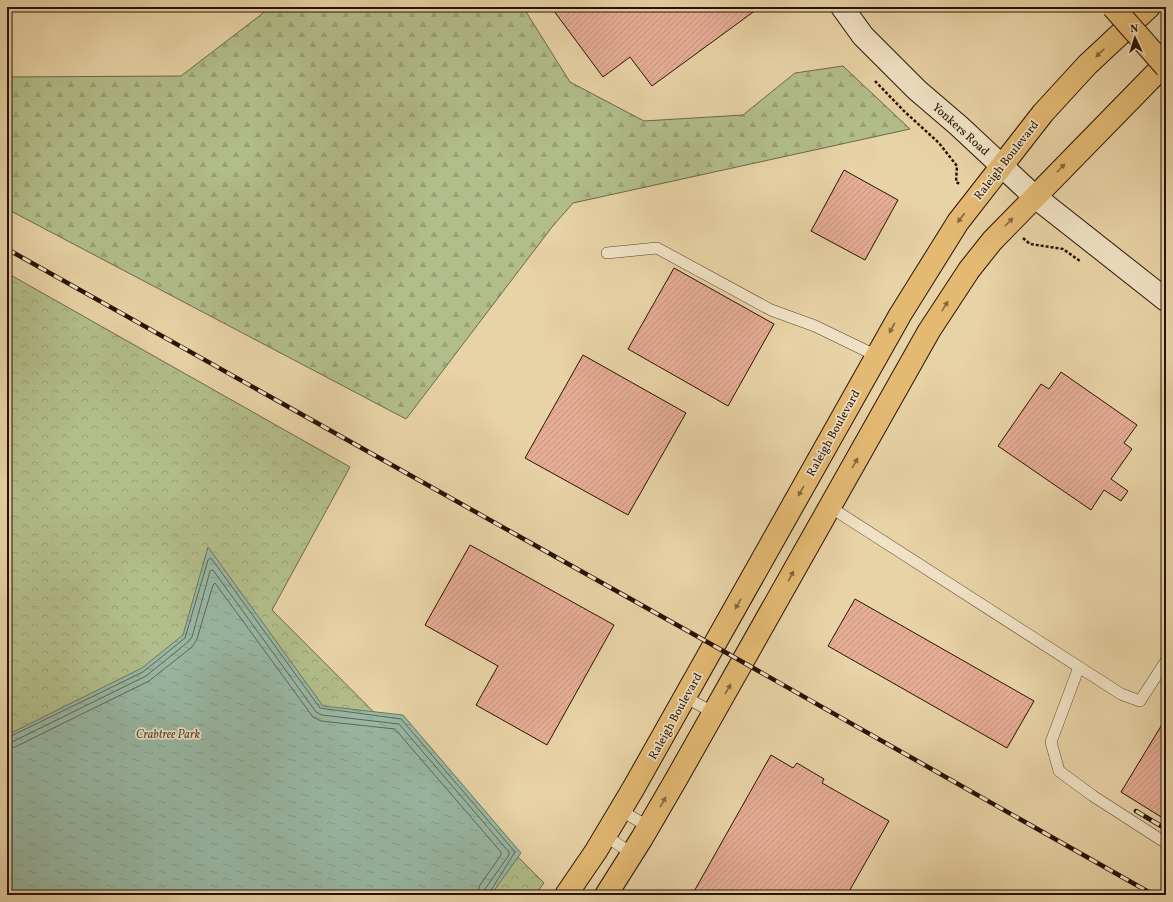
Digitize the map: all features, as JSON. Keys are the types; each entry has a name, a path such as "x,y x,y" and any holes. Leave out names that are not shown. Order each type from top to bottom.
{"main road":[{"path":"1114,7 1166,67"},
{"name":"Raleigh Boulevard","path":"566,895 605,836 936,254 958,222 1043,113 1086,65 1149,7"},
{"path":"606,895 649,827 949,300 992,241 1034,196 1166,63"}],"street":[{"name":"Yonkers Road","path":"842,7 862,36 901,74 1002,165 1034,196 1166,300"}],"lane":[{"path":"608,254 657,248 771,310 815,326 877,356"},
{"path":"830,507 1121,694 1140,701 1166,660"},
{"path":"1079,667 1052,742 1059,771 1093,796 1166,843"},
{"path":"685,697 714,713"},
{"path":"620,810 649,827"},
{"path":"605,836 633,854"}],"path":[{"path":"956,182 957,166"},
{"path":"1030,244 1040,245"}],"green space":[{"path":"271,7 523,7 570,82 644,121 743,115 795,73 843,66 910,129 573,203 552,227 406,419 7,209 7,77 181,76"},
{"name":"Crabtree Park","path":"7,273 350,467 272,610 544,883 535,895 7,895"}],"water":[{"path":"208,547 323,706 403,715 521,853 491,895 7,895 7,735 142,668 183,635"}],"building":[{"path":"551,7 760,7 652,86 630,57 603,77"},
{"path":"844,170 898,200 865,260 811,231"},
{"path":"674,268 774,324 728,406 628,349"},
{"path":"583,355 686,413 628,515 525,458"},
{"path":"1061,372 1137,425 1124,443 1132,449 1111,479 1128,491 1121,501 1104,490 1091,510 998,446 1041,384 1049,389"},
{"path":"470,545 614,625 547,745 476,705 498,666 425,625"},
{"path":"855,599 1034,701 1007,748 828,646"},
{"path":"1166,718 1166,820 1121,792"},
{"path":"771,755 793,768 797,763 824,779 822,783 889,821 847,895 692,895"}],"railway":[{"path":"7,249 702,639 1154,895"},
{"path":"1136,811 1166,829"}]}
